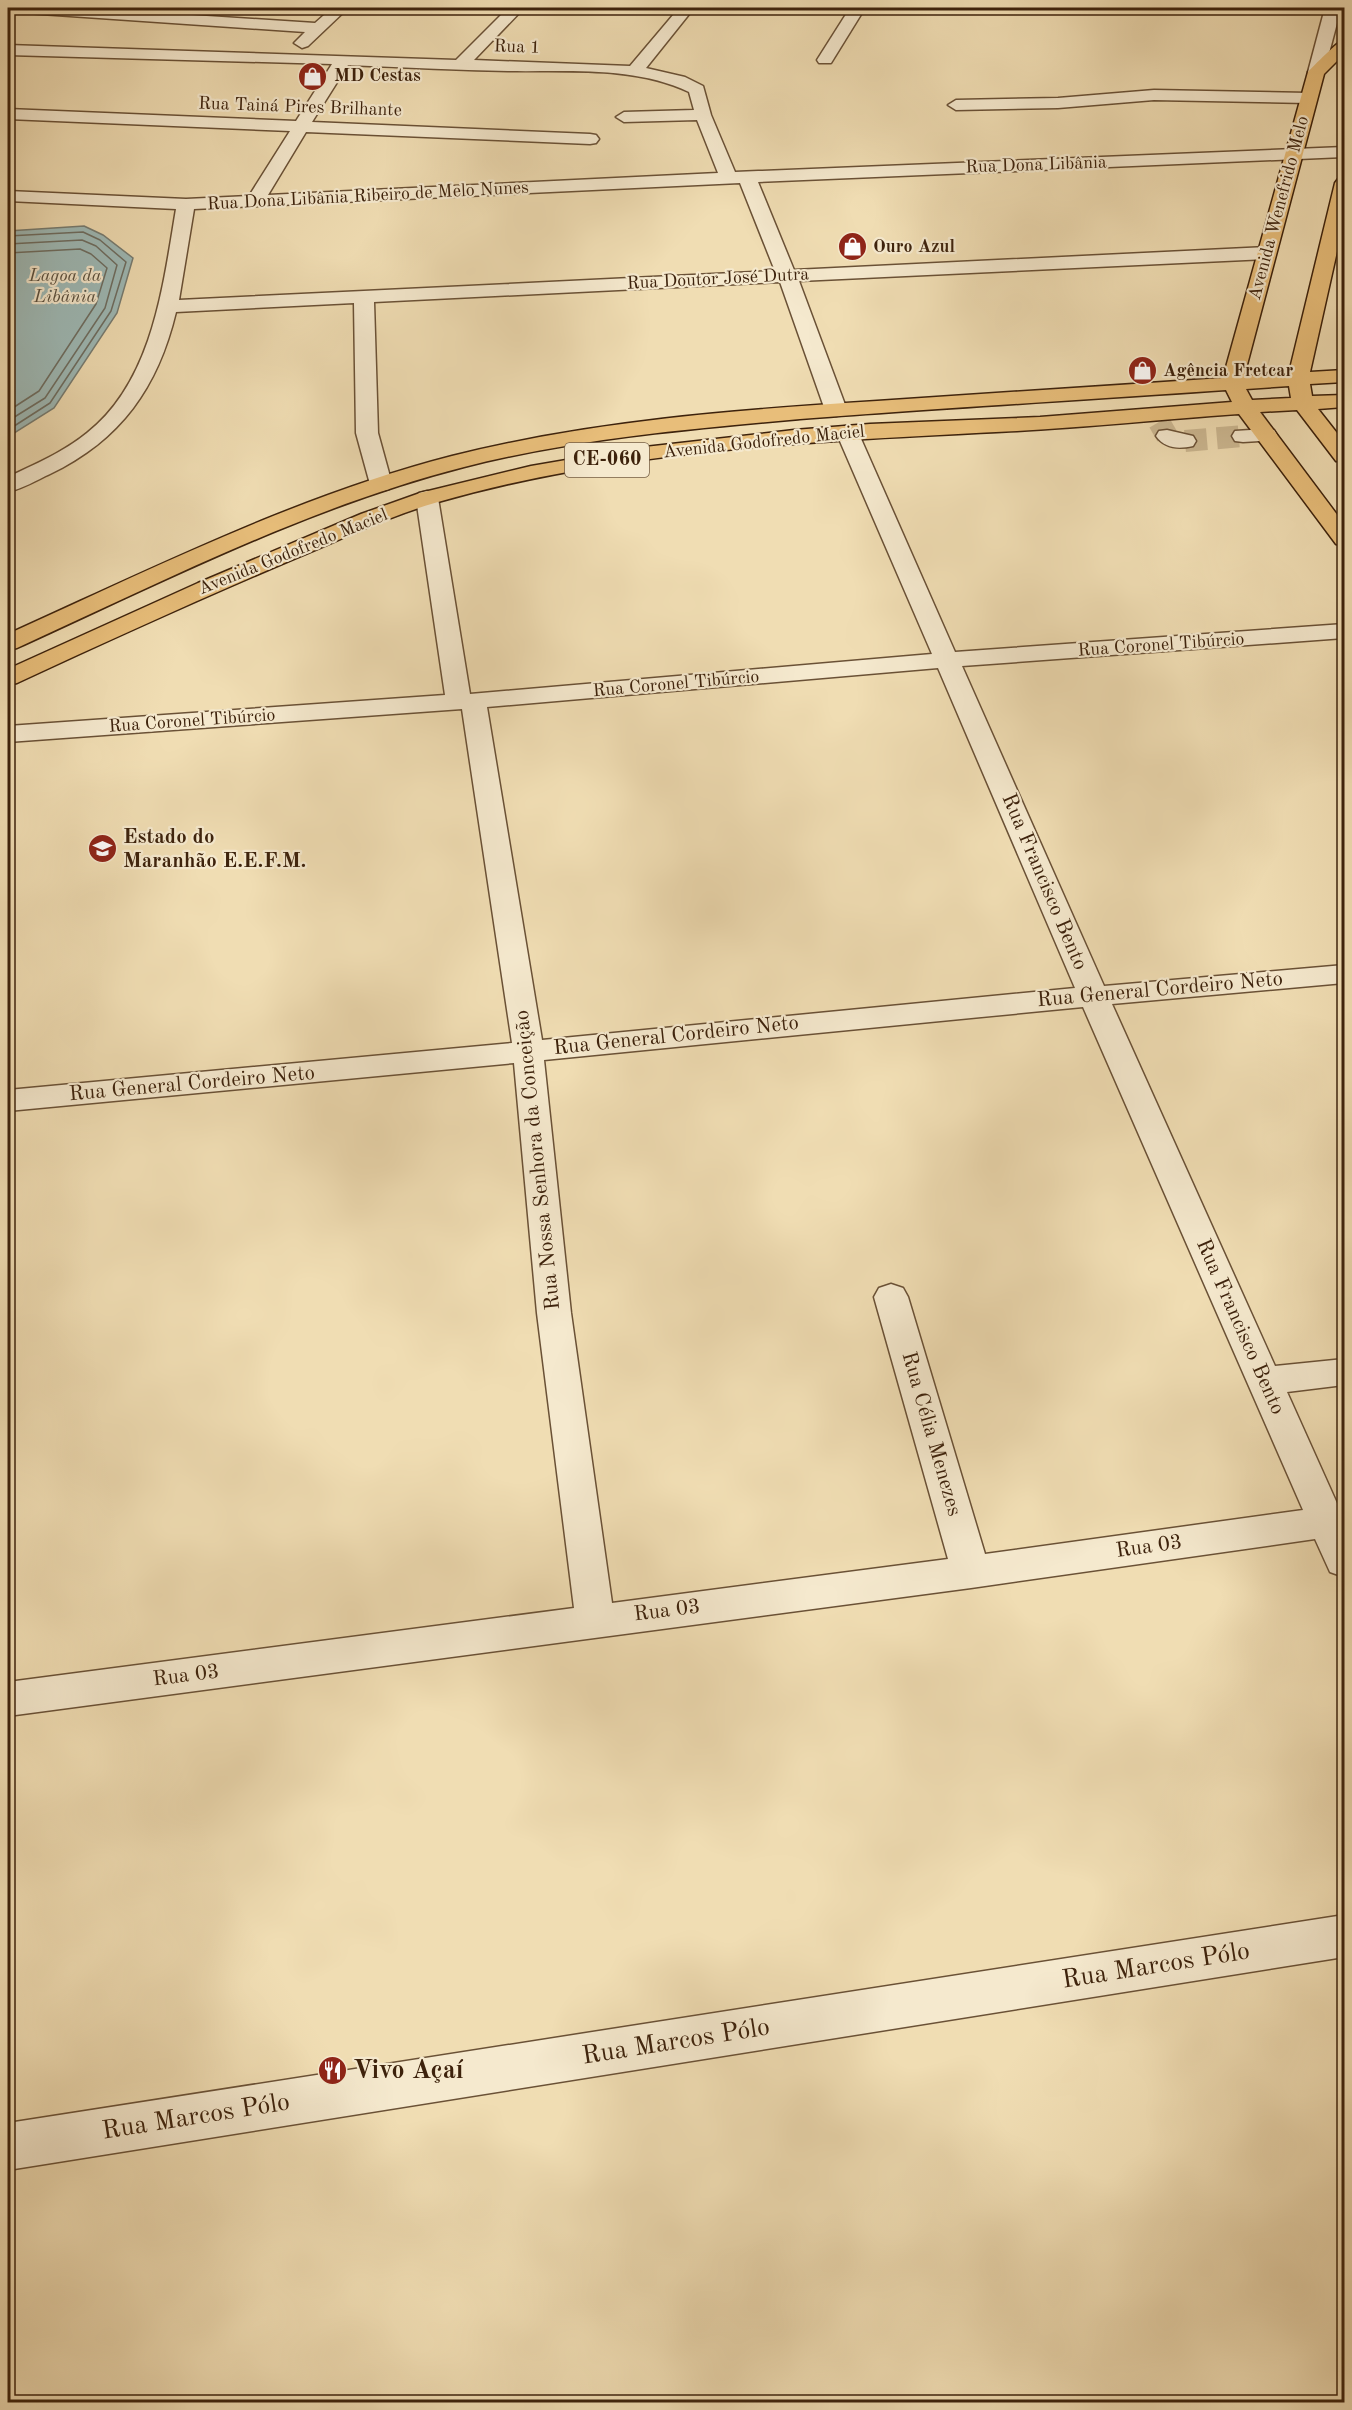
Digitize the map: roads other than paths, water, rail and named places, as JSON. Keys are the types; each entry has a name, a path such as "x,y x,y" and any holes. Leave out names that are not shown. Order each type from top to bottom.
{"main road":[{"path":"1316,72 1336,55 1344,44"},
{"name":"Avenida Wenefrido Melo","path":"1232,383 1316,72"},
{"path":"1344,183 1298,379 1303,403 1344,456"},
{"name":"Avenida Godofredo Maciel","path":"8,643 245,536 381,484 456,462 528,445 702,421 1344,376"},
{"path":"1232,383 1245,407 1344,539"},
{"name":"Avenida Godofredo Maciel","path":"8,678 206,587 346,528 427,498 521,475 599,461 848,432 1041,423 1166,428 1245,407 1344,401"}],"street":[{"path":"26,8 319,28"},
{"path":"284,59 340,8"},
{"path":"461,64 516,8"},
{"path":"635,71 687,8"},
{"path":"825,60 857,8"},
{"path":"1316,72 1333,8"},
{"name":"Rua 1","path":"8,50 635,71 665,76 690,84 697,89 703,115"},
{"path":"255,201 342,61"},
{"path":"956,105 1038,104 1154,95 1308,98"},
{"name":"Rua Tainá Pires Brilhante","path":"8,114 590,139"},
{"path":"624,117 703,115 738,177 788,276 836,410"},
{"name":"Rua Dona Libânia","path":"738,177 1344,152"},
{"name":"Rua Dona Libânia Ribeiro de Melo Nunes","path":"8,196 186,204 738,177"},
{"path":"8,485 79,448 106,428 131,396 148,368 170,306 186,204"},
{"name":"Rua Doutor José Dutra","path":"170,306 1267,253"},
{"path":"364,296 364,380 368,433 381,484"},
{"name":"Rua Francisco Bento","path":"848,432 1093,995 1344,1561"},
{"path":"1243,436 1266,435"},
{"name":"Rua Nossa Senhora da Conceição","path":"427,498 528,1050 554,1313 595,1620"},
{"name":"Rua Coronel Tibúrcio","path":"8,734 466,702 948,660 1344,631"},
{"name":"Rua General Cordeiro Neto","path":"8,1101 218,1083 528,1050 1093,995 1344,974"},
{"name":"Rua Célia Menezes","path":"891,1297 971,1572"},
{"path":"1265,1381 1344,1372"},
{"name":"Rua 03","path":"8,1699 971,1572 1327,1522"},
{"name":"Rua Marcos Pólo","path":"8,2147 1344,1936"}],"water":[{"name":"Lagoa da Libânia","path":"84,226 103,235 133,258 117,313 54,408 8,437 8,231"}],"tunnel":[{"path":"1159,422 1167,436"},
{"path":"1185,441 1243,436"}],"place":[{"name":"MD Cestas","path":"313,76"},
{"name":"Ouro Azul","path":"852,247"},
{"name":"Agência Fretcar","path":"1142,371"},
{"name":"Estado do Maranhão E.E.F.M.","path":"102,849"},
{"name":"Vivo Açaí","path":"332,2071"}]}
